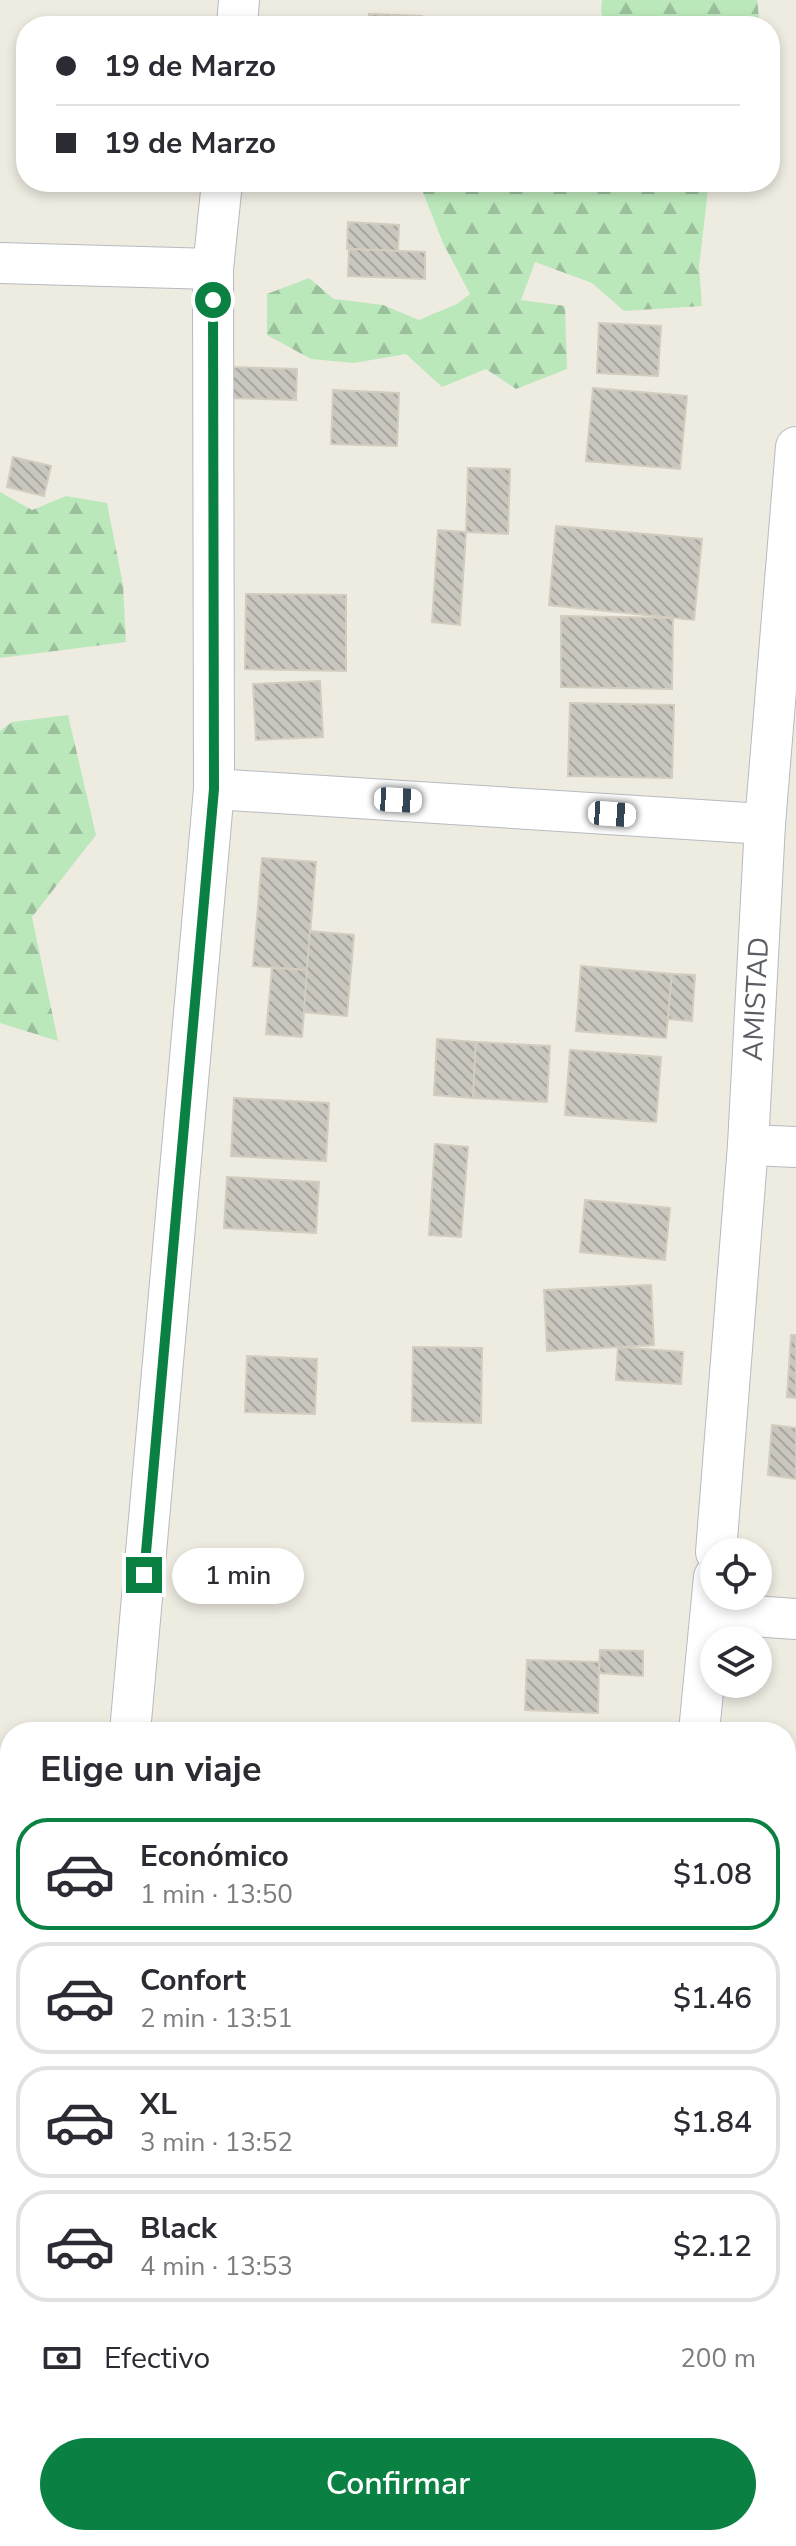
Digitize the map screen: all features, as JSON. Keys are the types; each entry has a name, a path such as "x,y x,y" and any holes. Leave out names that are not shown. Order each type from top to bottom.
{"street":[{"path":"131,1722 214,789 213,269 221,192"},
{"path":"0,263 213,269"},
{"name":"AMISTAD","path":"717,1538 748,1145 765,824 789,642 796,447"},
{"path":"214,789 765,824"},
{"path":"748,1145 796,1147"},
{"path":"700,1722 711,1610"},
{"path":"765,1610 796,1619"}],"green space":[{"path":"602,0 757,0 759,16 602,16"},
{"path":"423,192 708,192 699,267 702,306 624,311 592,283 535,262 521,300 565,306 567,369 516,389 486,369 442,387 406,354 354,363 311,359 267,335 267,294 309,278 334,299 383,305 419,320 457,304 470,294 443,243"},
{"path":"0,492 32,510 66,496 107,503 123,585 126,642 0,658"},
{"path":"68,715 96,835 32,917 58,1041 0,1023 0,731 12,722"}],"building":[{"path":"369,14 422,16 369,16"},
{"path":"348,222 399,225 398,251 347,249"},
{"path":"349,249 425,252 425,279 348,276"},
{"path":"599,323 661,326 658,376 597,373"},
{"path":"229,367 297,369 296,400 228,398"},
{"path":"593,388 687,396 680,469 586,461"},
{"path":"333,390 399,393 397,446 331,444"},
{"path":"13,457 51,466 44,496 7,487"},
{"path":"468,468 510,469 508,534 466,532"},
{"path":"556,526 702,539 694,620 549,605"},
{"path":"438,530 466,532 460,625 432,622"},
{"path":"246,594 346,595 346,671 245,669"},
{"path":"561,616 673,618 672,689 561,687"},
{"path":"320,681 323,737 256,740 253,684"},
{"path":"570,703 674,705 672,778 568,776"},
{"path":"262,858 316,862 307,970 253,966"},
{"path":"310,931 354,935 347,1016 303,1012"},
{"path":"581,966 672,974 666,1038 576,1031"},
{"path":"272,968 307,970 302,1037 266,1034"},
{"path":"672,974 695,975 692,1021 668,1019"},
{"path":"437,1039 476,1042 473,1098 434,1095"},
{"path":"476,1042 550,1046 547,1102 473,1098"},
{"path":"570,1050 661,1057 656,1122 565,1115"},
{"path":"234,1098 329,1103 326,1161 231,1156"},
{"path":"435,1144 468,1147 461,1237 429,1235"},
{"path":"227,1177 319,1182 316,1233 224,1228"},
{"path":"585,1200 670,1208 665,1260 580,1252"},
{"path":"651,1285 654,1345 547,1351 544,1290"},
{"path":"791,1335 796,1335 796,1398 787,1397"},
{"path":"413,1347 482,1348 481,1423 412,1421"},
{"path":"618,1347 683,1352 681,1384 616,1380"},
{"path":"247,1356 317,1359 315,1414 245,1412"},
{"path":"772,1425 796,1428 796,1479 768,1475"},
{"path":"600,1650 643,1651 643,1676 599,1673"},
{"path":"527,1660 599,1662 598,1713 525,1710"}],"route":[{"path":"144,1575 214,789 213,300"}]}
